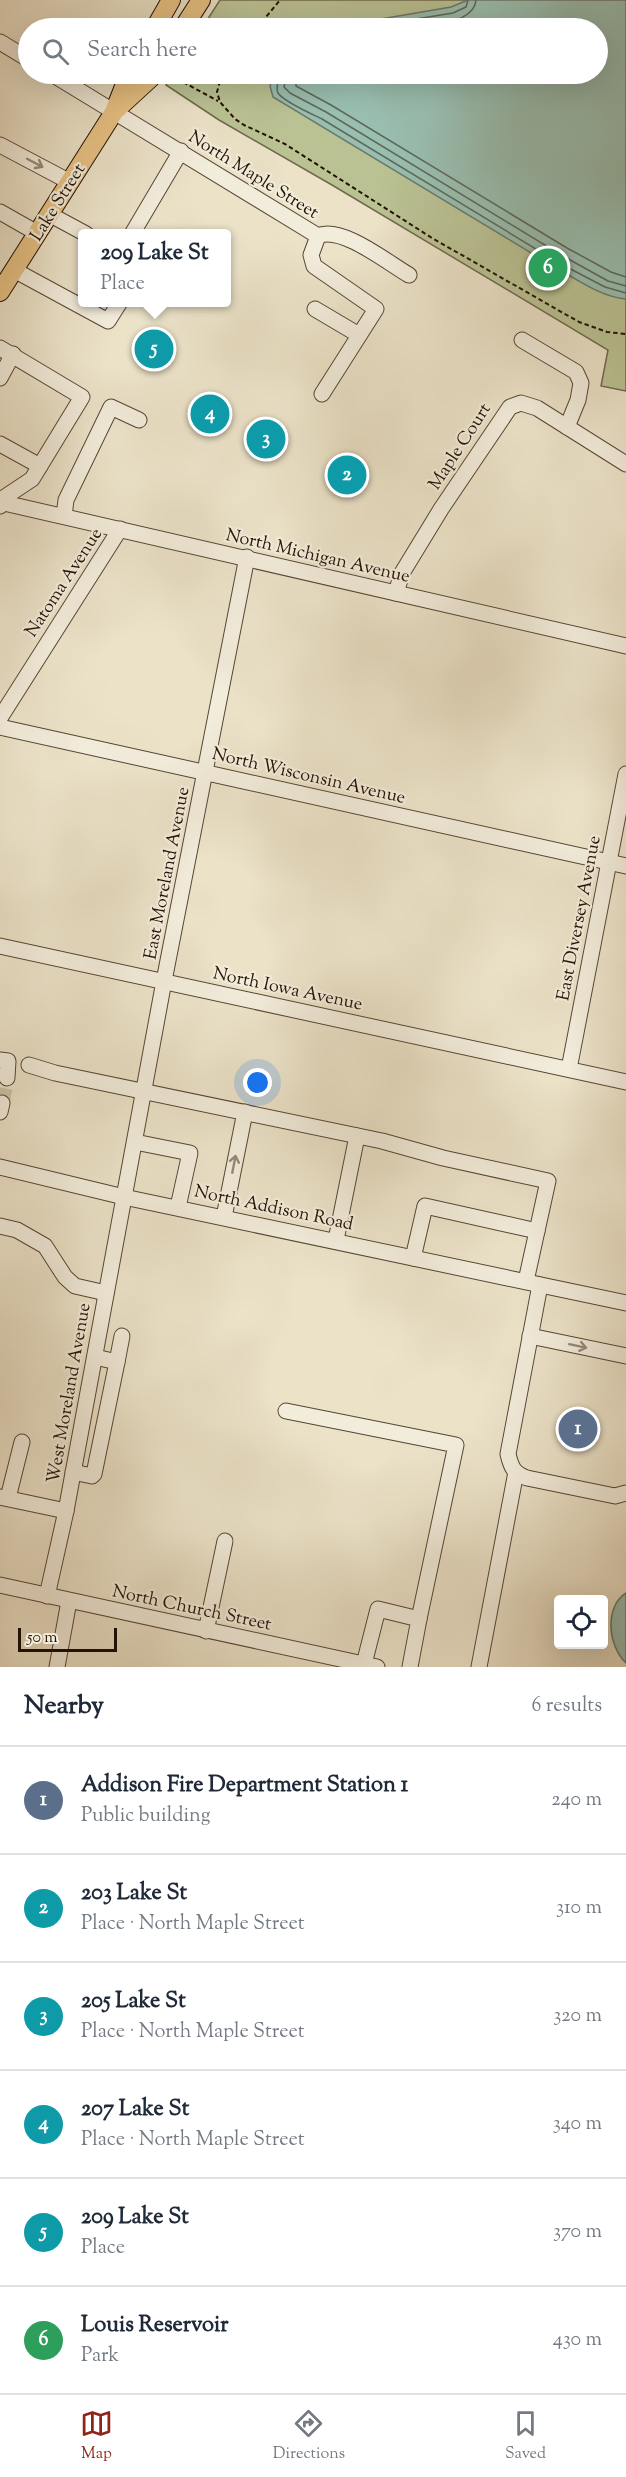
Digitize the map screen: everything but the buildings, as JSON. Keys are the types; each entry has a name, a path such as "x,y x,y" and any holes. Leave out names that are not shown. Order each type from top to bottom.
{"main road":[{"path":"161,18 171,0"},
{"path":"189,18 201,0"},
{"name":"Lake Street","path":"6,278 114,111 125,84"},
{"name":"Lake Street","path":"114,111 144,84"}],"street":[{"path":"0,42 18,53"},
{"name":"North Maple Street","path":"69,84 318,236 311,255 314,266 376,309 322,394"},
{"path":"0,145 70,182"},
{"path":"135,229 181,151"},
{"path":"0,212 37,233"},
{"path":"49,214 78,230"},
{"path":"318,236 329,232 348,239 410,275"},
{"path":"6,278 108,321 117,307"},
{"path":"315,309 359,335"},
{"path":"522,340 576,372 581,383 578,400 567,427"},
{"path":"0,378 7,351 82,397 32,479 3,498"},
{"name":"Maple Court","path":"396,593 402,573 506,410 514,405 525,404 537,408 626,464"},
{"path":"64,516 66,500 111,407 139,420"},
{"path":"0,444 40,466"},
{"name":"North Michigan Avenue","path":"3,498 64,516 626,646"},
{"name":"Natoma Avenue","path":"0,718 120,529"},
{"name":"East Moreland Avenue","path":"124,1197 247,557"},
{"name":"North Wisconsin Avenue","path":"0,727 626,866"},
{"name":"East Diversey Avenue","path":"569,1069 626,774"},
{"name":"North Iowa Avenue","path":"0,946 626,1082"},
{"path":"4,1060 7,1078"},
{"path":"30,1065 55,1073 357,1136 548,1181 537,1231 530,1335 508,1454 511,1467 527,1478 615,1496 626,1493"},
{"path":"224,1216 245,1112"},
{"path":"336,1240 357,1136"},
{"path":"135,1142 190,1153 178,1207"},
{"name":"North Addison Road","path":"0,1167 124,1197 224,1216 626,1303"},
{"name":"West Moreland Avenue","path":"47,1596 66,1511 124,1197"},
{"path":"413,1258 425,1206 537,1231"},
{"path":"0,1226 17,1230 45,1246 65,1277 75,1286 106,1293"},
{"path":"530,1335 626,1356"},
{"path":"73,1472 92,1476 94,1474 122,1336"},
{"path":"94,1357 117,1362"},
{"path":"286,1411 456,1445 410,1667"},
{"path":"22,1442 4,1498 66,1511"},
{"path":"479,1667 516,1472"},
{"path":"206,1631 225,1541"},
{"name":"North Church Street","path":"0,1585 370,1665"},
{"path":"57,1667 69,1601"},
{"path":"370,1665 378,1609 419,1619"}],"path":[{"path":"265,18 280,0"},
{"path":"187,84 220,102 235,119 244,125 293,149 432,238 542,301 592,328 626,334"},
{"path":"219,84 217,92 220,102"}],"shaded area":[{"path":"220,0 626,0 626,391 601,386 608,350 219,120 166,85 608,84 608,18 208,18"}],"water":[{"path":"468,0 626,0 626,299 608,295 581,283 273,97 271,84 608,84 608,18 387,18 451,7"},
{"path":"626,1593 626,1663 615,1647 611,1627 614,1607"}],"tunnel":[{"path":"2,1103 7,1078"}],"place":[{"name":"Louis Reservoir","path":"548,268"},
{"name":"209 Lake St","path":"154,349"},
{"name":"207 Lake St","path":"210,414"},
{"name":"205 Lake St","path":"266,439"},
{"name":"203 Lake St","path":"347,475"},
{"name":"Addison Fire Department Station 1","path":"578,1429"}]}
